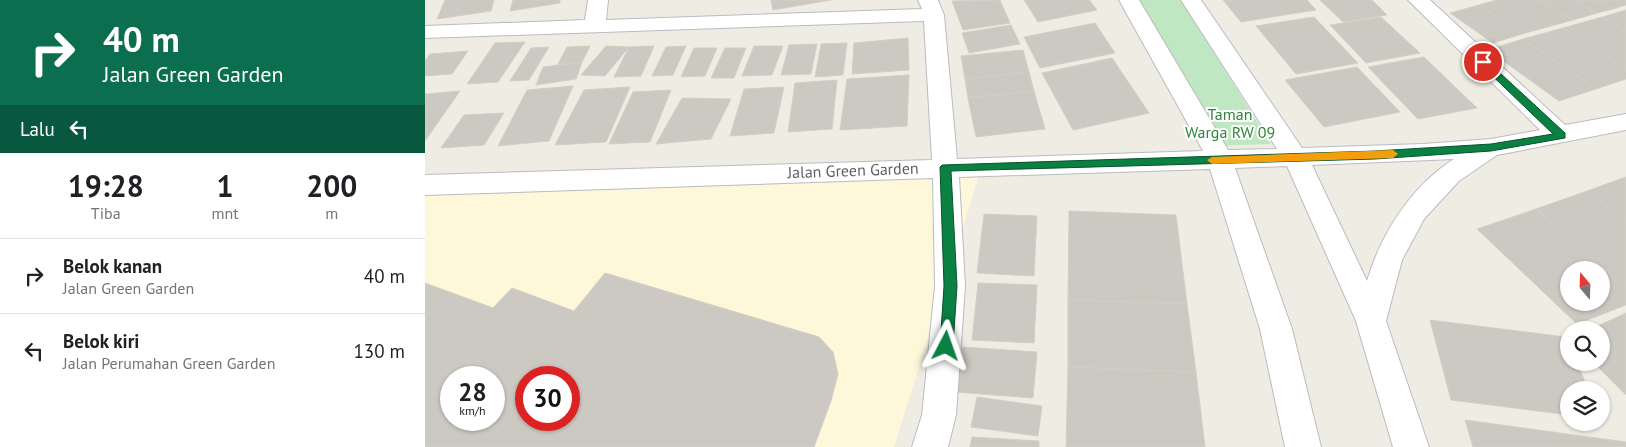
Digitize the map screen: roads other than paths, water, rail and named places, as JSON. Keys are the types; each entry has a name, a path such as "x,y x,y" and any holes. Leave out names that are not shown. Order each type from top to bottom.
{"street":[{"path":"595,26 598,0"},
{"path":"752,0 754,21"},
{"path":"1129,0 1207,132 1220,160 1276,329 1303,447"},
{"path":"1191,0 1296,158 1371,321 1411,447"},
{"path":"1418,0 1561,136"},
{"path":"425,32 754,21 931,8 946,167 951,286 939,415 930,447"},
{"name":"Jalan Green Garden","path":"425,185 1368,155 1491,148 1626,122"},
{"name":"Jalan Green Garden","path":"1371,321 1388,260 1414,212 1450,174 1491,148"}],"park label":[{"name":"Taman Warga RW 09","path":"1230,123"}]}
